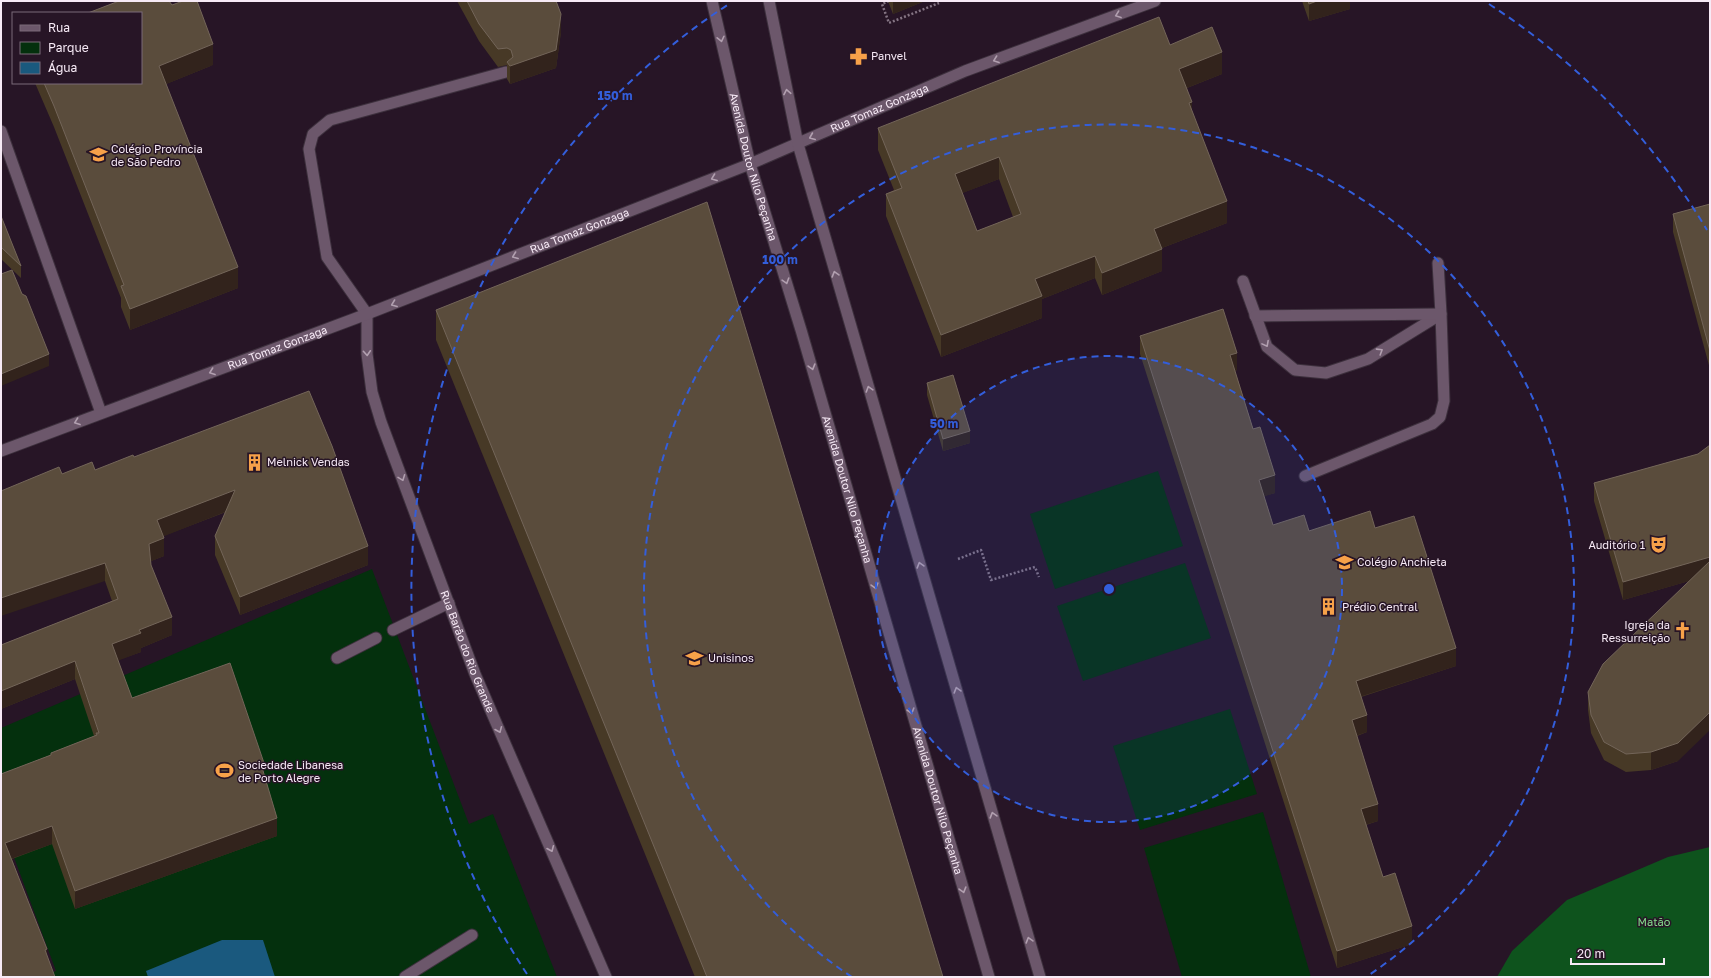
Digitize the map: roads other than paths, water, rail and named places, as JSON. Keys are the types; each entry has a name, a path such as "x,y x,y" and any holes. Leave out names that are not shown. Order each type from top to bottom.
{"main road":[{"name":"Avenida Doutor Nilo Peçanha","path":"712,1 750,164 801,330 989,977"},
{"path":"769,1 798,144 1040,977"},
{"name":"Rua Tomaz Gonzaga","path":"1,450 367,314 750,164 965,71 1155,1"},
{"path":"367,314 327,257 309,149 313,134 330,120 506,72"},
{"path":"1,131 101,413"},
{"path":"1305,476 1432,424 1440,417 1444,401 1438,263"},
{"path":"1243,281 1267,347 1295,370 1326,373 1368,359 1440,314"},
{"name":"Rua Barão do Rio Grande","path":"367,314 367,354 372,392 381,422 475,674 606,977"},
{"path":"1255,316 1440,314"},
{"path":"393,630 449,603"},
{"path":"336,658 376,638"},
{"path":"405,977 472,935"}],"water":[{"path":"222,940 263,940 275,977 148,977 146,971"}],"place":[{"name":"Panvel","path":"858,56"},
{"name":"Colégio Província de São Pedro","path":"98,155"},
{"name":"Melnick Vendas","path":"254,462"},
{"name":"Auditório 1","path":"1658,545"},
{"name":"Colégio Anchieta","path":"1344,562"},
{"name":"Prédio Central","path":"1329,607"},
{"name":"Igreja da Ressurreição","path":"1683,631"},
{"name":"Unisinos","path":"695,658"},
{"name":"Sociedade Libanesa de Porto Alegre","path":"225,771"}],"park label":[{"name":"Matão","path":"1654,922"}]}
